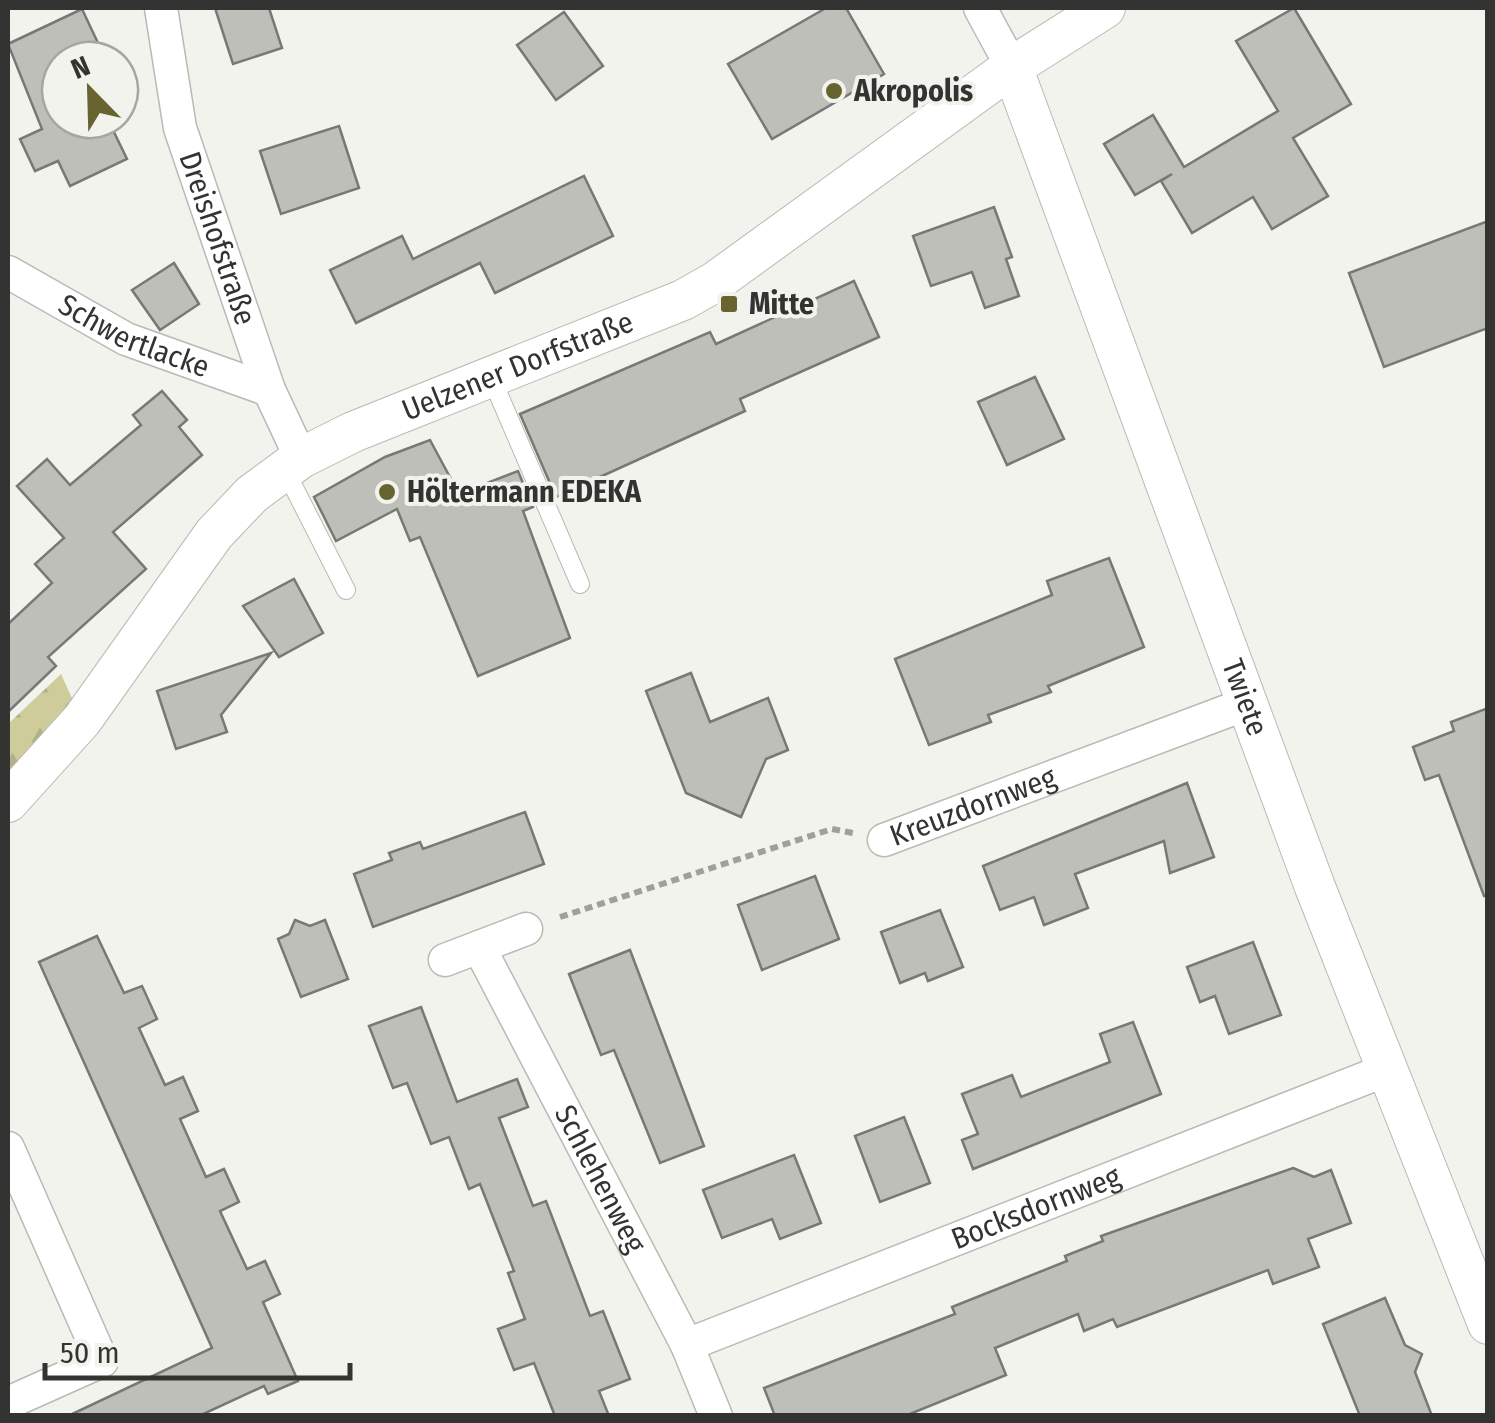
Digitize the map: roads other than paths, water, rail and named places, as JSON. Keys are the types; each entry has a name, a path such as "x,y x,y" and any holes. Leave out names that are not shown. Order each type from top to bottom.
{"street":[{"name":"Dreishofstraße","path":"162,8 180,128 293,464"},
{"path":"980,8 1012,67"},
{"name":"Uelzener Dorfstraße","path":"8,802 82,720 214,534 252,494 293,464 353,432 683,300 716,282 1012,67 1106,8"},
{"name":"Twiete","path":"1012,67 1246,704 1488,1324"},
{"name":"Schwertlacke","path":"8,272 126,339 268,390"},
{"name":"Kreuzdornweg","path":"884,840 1246,704"},
{"path":"445,960 526,929"},
{"name":"Schlehenweg","path":"479,947 687,1345 716,1416"},
{"name":"Bocksdornweg","path":"687,1345 1386,1070"},
{"path":"10,1161 102,1362 12,1391"}],"lane":[{"path":"490,376 580,584"},
{"path":"293,464 346,590"}],"place":[{"name":"Akropolis","path":"834,91"},
{"name":"Mitte","path":"729,304"},
{"name":"Höltermann EDEKA","path":"387,492"}]}
